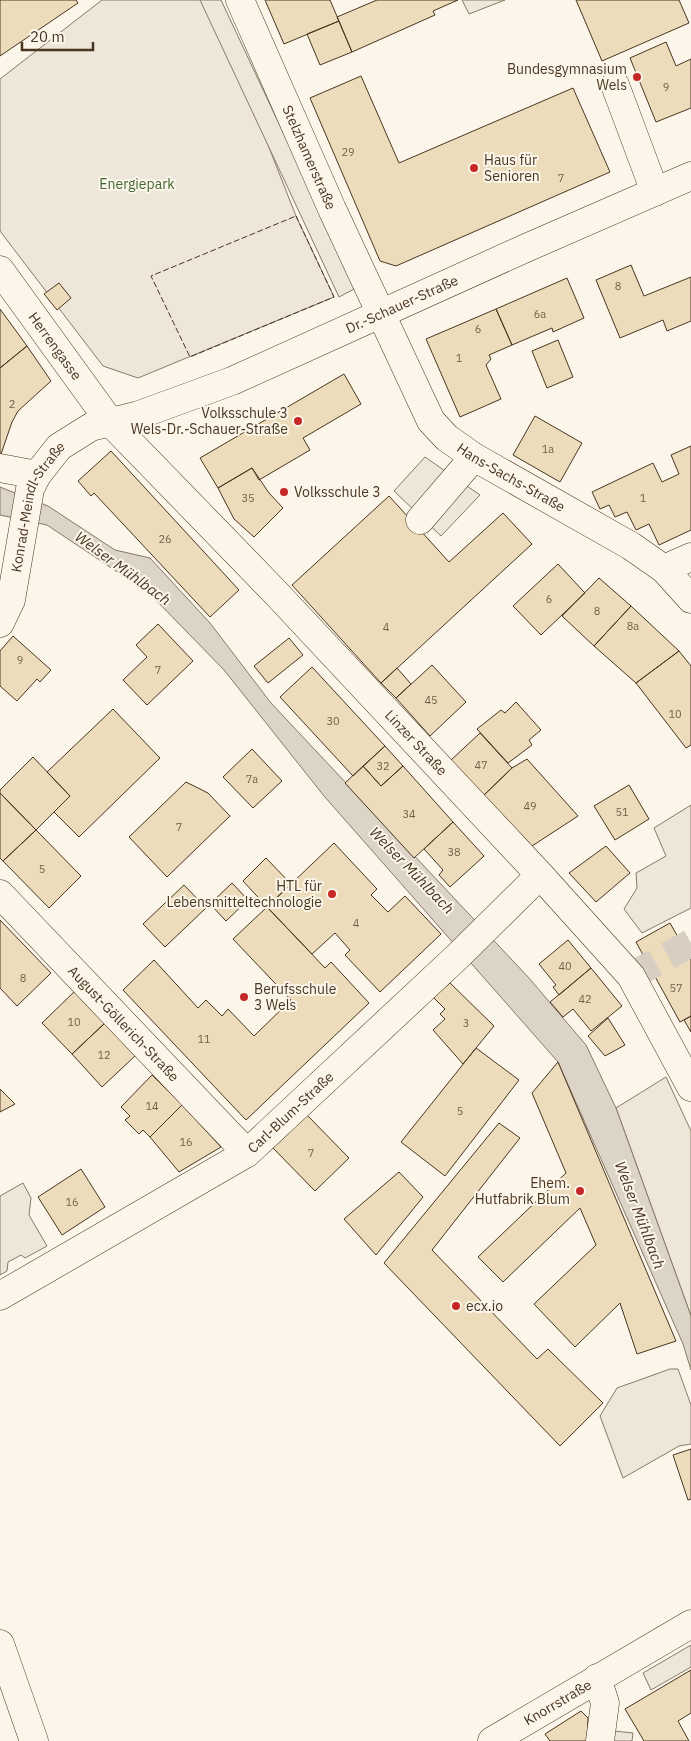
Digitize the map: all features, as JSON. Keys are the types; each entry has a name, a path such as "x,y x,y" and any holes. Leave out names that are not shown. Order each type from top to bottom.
{"street":[{"name":"Stelzhamerstraße","path":"240,0 332,209 381,313"},
{"path":"615,85 655,192"},
{"name":"Dr.-Schauer-Straße","path":"110,422 146,412 232,381 691,176"},
{"name":"Herrengasse","path":"0,270 110,422"},
{"name":"Hans-Sachs-Straße","path":"381,313 431,421 447,438 474,457 630,546 664,570 691,599"},
{"name":"Konrad-Meindl-Straße","path":"4,606 33,482 59,447 91,427 110,422"},
{"name":"Linzer Straße","path":"110,422 275,592 540,875 631,976 691,1087"},
{"path":"420,520 474,457"},
{"path":"0,468 33,482"},
{"path":"664,570 691,557"},
{"name":"Carl-Blum-Straße","path":"0,1296 247,1153 492,923 540,875"},
{"name":"August-Göllerich-Straße","path":"0,894 247,1153"},
{"name":"Knorrstraße","path":"492,1741 691,1624"},
{"path":"0,1644 34,1741"},
{"name":"Knorrstraße","path":"597,1678 605,1703 600,1741"}],"green space":[{"name":"Energiepark","path":"102,0 211,0 296,216 334,297 138,378 103,366 0,231 0,79"},
{"path":"666,1077 691,1131 691,1316 616,1108"}],"shaded area":[{"path":"200,0 221,0 356,288 339,297"},
{"path":"462,0 505,0 469,14"},
{"path":"425,457 480,495 441,536 394,491"},
{"path":"691,805 691,908 642,933 624,909 637,888 636,873 666,856 654,828"},
{"path":"23,1183 31,1198 29,1215 47,1246 25,1258 21,1255 8,1262 7,1271 0,1275 0,1196"},
{"path":"670,1369 678,1369 691,1405 691,1444 679,1446 623,1478 600,1416 617,1388"},
{"path":"691,1645 691,1667 651,1690 643,1673"},
{"path":"614,1731 633,1733 632,1741 613,1741"}],"water":[{"name":"Welser Mühlbach","path":"0,487 48,506 115,550 150,558 210,623 271,703 529,978 586,1045 616,1108 691,1316 691,1370 683,1344 558,1062 324,796 224,670 149,593 47,525 0,515"}],"building":[{"path":"0,0 76,0 78,3 0,56"},
{"path":"265,0 330,0 339,21 284,44"},
{"path":"377,0 458,0 433,11 435,15 352,52 337,17"},
{"path":"576,0 679,0 689,23 602,61"},
{"path":"339,21 352,52 320,65 307,34"},
{"path":"666,42 676,66 691,59 691,108 656,122 630,58"},
{"name":"Haus für Senioren","path":"361,76 399,163 573,88 610,172 396,266 380,261 310,98"},
{"path":"631,265 644,296 691,277 691,321 667,331 663,320 620,338 596,280"},
{"path":"567,278 584,318 553,332 552,328 512,345 496,309"},
{"path":"59,283 71,298 57,310 44,294"},
{"path":"0,309 27,346 0,368"},
{"path":"496,309 512,345 489,355 491,359 486,365 501,399 460,417 426,339"},
{"path":"558,340 573,377 547,388 532,351"},
{"path":"27,346 51,381 18,411 12,422 0,457 0,368"},
{"name":"Volksschule 3 Wels-Dr.-Schauer-Straße","path":"344,374 361,404 303,438 310,450 259,480 252,468 218,488 200,458"},
{"path":"535,416 582,443 560,482 513,455"},
{"path":"691,446 691,530 659,545 649,524 636,530 627,512 615,517 609,505 600,509 592,492 653,463 662,482 679,474 671,455"},
{"path":"111,451 239,590 210,617 94,493 91,496 78,481"},
{"path":"252,468 269,493 283,508 254,537 234,519 218,488"},
{"path":"389,496 449,562 503,513 532,544 381,683 292,585"},
{"path":"558,564 585,593 541,635 513,606"},
{"path":"599,578 631,606 594,646 562,616"},
{"path":"631,606 679,651 636,683 594,646"},
{"path":"158,624 193,661 147,705 123,680 147,657 136,645"},
{"path":"13,636 51,670 40,682 37,679 17,701 0,686 0,651"},
{"path":"289,638 303,655 268,683 254,666"},
{"path":"679,651 691,666 691,745 686,748 636,683"},
{"path":"432,665 466,702 430,736 396,698"},
{"path":"312,667 385,746 353,776 280,697"},
{"path":"397,668 411,684 396,698 381,683"},
{"path":"516,702 541,730 529,740 532,745 508,763 477,729 501,710 505,713"},
{"path":"113,709 160,758 79,837 54,812 70,796 47,772"},
{"path":"480,733 512,768 482,797 449,762"},
{"path":"385,746 403,766 381,786 363,766"},
{"path":"252,749 282,781 253,808 223,777"},
{"path":"33,757 70,796 36,830 0,793 0,790"},
{"path":"527,759 578,816 529,848 482,797 512,768"},
{"path":"363,766 381,786 403,766 453,822 414,858 345,783"},
{"path":"186,782 208,793 230,816 167,877 129,837"},
{"path":"629,785 649,819 615,840 594,806"},
{"path":"0,793 36,830 3,861 0,858"},
{"path":"453,822 484,856 450,887 439,875 443,870 424,849"},
{"path":"36,830 81,876 49,908 3,861"},
{"path":"334,843 377,889 371,895 388,912 405,896 441,934 380,992 345,955 350,950 335,933 312,954 267,907"},
{"path":"606,846 630,873 596,902 569,873"},
{"path":"266,858 291,884 267,907 243,881"},
{"path":"232,883 248,900 226,921 210,904"},
{"path":"184,885 206,908 165,947 143,924"},
{"path":"267,907 325,968 331,962 369,1003 246,1120 123,990 154,960 198,1008 206,1000 222,1016 228,1009 254,1036 291,1000 233,939"},
{"path":"0,920 51,973 17,1006 0,988"},
{"path":"670,923 691,960 691,1016 680,1022 636,942"},
{"path":"568,940 591,968 559,995 553,987 556,985 539,964"},
{"path":"591,968 622,1006 591,1031 573,1009 563,1017 550,1002"},
{"path":"450,983 494,1026 463,1064 433,1030 445,1019 440,1014 445,1009 433,997"},
{"path":"76,990 106,1022 72,1054 42,1023"},
{"path":"691,1016 691,1032 684,1020"},
{"path":"608,1018 625,1045 605,1056 588,1036"},
{"path":"106,1022 136,1055 102,1087 72,1054"},
{"path":"476,1048 519,1080 445,1176 401,1142"},
{"name":"Ehem. Hutfabrik Blum","path":"558,1062 676,1341 637,1354 620,1303 575,1347 534,1304 596,1245 580,1208 503,1282 478,1257 566,1173 532,1093"},
{"path":"152,1075 182,1105 150,1137 143,1130 139,1134 125,1120 130,1116 121,1107"},
{"path":"0,1089 15,1104 0,1112"},
{"path":"182,1105 221,1147 179,1172 150,1137"},
{"path":"307,1115 349,1158 315,1191 273,1148"},
{"name":"ecx.io","path":"499,1123 520,1138 432,1250 537,1359 548,1349 603,1403 560,1446 384,1263"},
{"path":"81,1169 105,1207 62,1235 38,1197"},
{"path":"399,1172 423,1197 376,1255 344,1219"},
{"path":"691,1449 691,1499 688,1500 673,1455"},
{"path":"691,1670 691,1713 678,1721 689,1741 644,1741 625,1709"},
{"path":"581,1711 588,1718 587,1741 550,1741 545,1734"}],"tunnel":[{"path":"631,976 691,943"}],"fence":[{"path":"296,216 334,297 190,357 151,276 296,216"}],"place":[{"name":"Bundesgymnasium Wels","path":"637,77"},
{"name":"Haus für Senioren","path":"474,168"},
{"name":"Volksschule 3 Wels-Dr.-Schauer-Straße","path":"298,421"},
{"name":"Volksschule 3","path":"284,492"},
{"name":"HTL für Lebensmitteltechnologie","path":"332,894"},
{"name":"Berufsschule 3 Wels","path":"244,997"},
{"name":"Ehem. Hutfabrik Blum","path":"580,1191"},
{"name":"ecx.io","path":"456,1306"}]}
